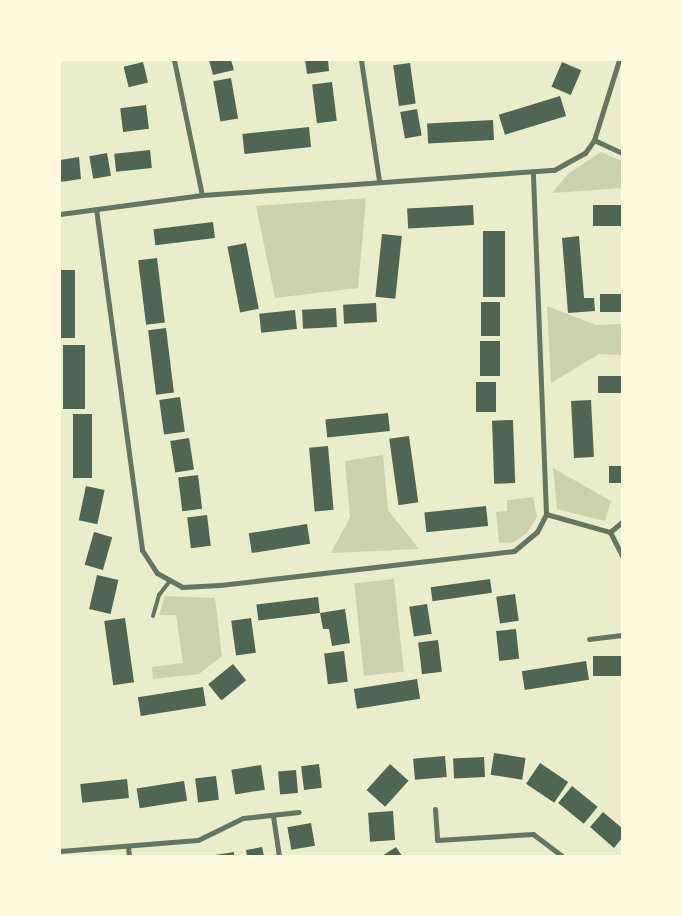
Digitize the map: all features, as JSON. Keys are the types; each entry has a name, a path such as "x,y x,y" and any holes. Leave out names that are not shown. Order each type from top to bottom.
{"street":[{"path":"174,60 202,195"},
{"path":"361,60 379,181"},
{"path":"60,214 202,195 379,181 533,174 554,170 574,161 594,140 619,60"},
{"path":"594,140 622,153"},
{"path":"96,209 142,550 157,573 182,587 220,586 514,551 537,532 546,514 533,174"},
{"path":"546,514 610,532 622,556"},
{"path":"610,532 622,522"},
{"path":"589,639 622,635"},
{"path":"434,809 437,840 533,834 562,856"},
{"path":"60,851 198,840 243,818 299,812"},
{"path":"273,816 279,856"},
{"path":"128,847 129,856"}],"lane":[{"path":"153,616 159,595 170,580"}],"green space":[{"path":"601,152 622,161 622,188 552,193 569,173"},
{"path":"366,198 358,288 275,298 256,206"},
{"path":"547,306 596,325 622,324 622,355 599,354 551,383"},
{"path":"383,455 388,510 419,549 331,553 350,517 345,461"},
{"path":"553,468 611,501 605,521 557,509"},
{"path":"533,497 537,517 527,533 514,542 499,543 496,512 507,511 507,500"},
{"path":"394,579 404,671 364,676 354,583"},
{"path":"165,596 215,598 222,656 199,674 153,679 152,667 183,663 176,615 159,615"}],"building":[{"path":"209,60 231,60 234,70 213,75"},
{"path":"305,60 328,60 329,71 307,74"},
{"path":"143,62 148,82 129,87 124,67"},
{"path":"562,62 581,70 571,95 551,87"},
{"path":"410,63 416,104 399,106 393,65"},
{"path":"231,78 238,118 220,122 213,81"},
{"path":"332,82 337,121 317,123 312,84"},
{"path":"560,96 566,116 505,135 499,115"},
{"path":"146,105 149,129 123,132 120,108"},
{"path":"417,109 422,136 405,139 400,112"},
{"path":"493,120 494,140 428,143 427,123"},
{"path":"309,127 311,147 244,154 242,134"},
{"path":"150,150 152,168 116,172 114,154"},
{"path":"107,153 111,176 93,179 89,156"},
{"path":"79,157 81,179 60,182 60,160"},
{"path":"473,205 474,225 408,228 407,208"},
{"path":"593,205 622,205 622,226 593,226"},
{"path":"213,222 215,238 155,245 153,229"},
{"path":"483,231 505,231 505,297 483,297"},
{"path":"382,234 402,236 395,299 375,297"},
{"path":"579,236 584,298 594,298 595,311 568,313 562,238"},
{"path":"246,243 259,309 240,312 227,247"},
{"path":"157,258 165,323 146,325 138,260"},
{"path":"60,270 75,270 75,338 60,338"},
{"path":"600,294 622,294 622,312 600,312"},
{"path":"481,302 500,302 500,336 481,336"},
{"path":"376,303 377,322 344,324 343,305"},
{"path":"336,308 337,327 303,329 302,310"},
{"path":"295,310 297,329 261,333 259,314"},
{"path":"166,328 174,393 156,395 148,330"},
{"path":"480,341 500,341 500,376 480,376"},
{"path":"63,345 85,345 85,409 63,409"},
{"path":"598,376 622,376 622,393 598,393"},
{"path":"476,382 496,382 496,412 476,412"},
{"path":"180,397 185,432 164,435 159,400"},
{"path":"591,400 594,457 574,458 571,401"},
{"path":"388,413 390,431 327,437 325,420"},
{"path":"73,414 92,414 92,478 73,478"},
{"path":"513,420 515,483 494,484 492,421"},
{"path":"409,436 418,502 399,505 389,439"},
{"path":"189,438 194,470 175,473 170,441"},
{"path":"328,446 334,510 315,511 309,448"},
{"path":"609,466 622,466 622,483 609,483"},
{"path":"198,475 202,509 182,511 178,477"},
{"path":"86,486 105,490 97,524 79,520"},
{"path":"486,506 488,526 426,532 424,512"},
{"path":"207,515 211,546 191,548 187,517"},
{"path":"307,524 310,544 252,553 249,533"},
{"path":"94,532 112,537 103,570 85,565"},
{"path":"97,575 118,580 111,614 89,609"},
{"path":"490,579 492,593 433,601 431,587"},
{"path":"515,594 519,621 500,623 496,597"},
{"path":"318,597 320,613 258,620 256,605"},
{"path":"427,604 432,634 414,636 409,607"},
{"path":"345,609 350,643 332,646 329,629 323,629 320,613"},
{"path":"125,618 134,682 113,685 104,621"},
{"path":"251,618 256,653 236,655 231,621"},
{"path":"516,629 519,659 499,661 496,631"},
{"path":"438,640 442,672 422,674 418,642"},
{"path":"344,651 348,682 328,684 324,653"},
{"path":"593,656 622,656 622,676 593,676"},
{"path":"586,661 589,680 525,690 522,671"},
{"path":"233,664 246,680 221,700 208,684"},
{"path":"417,679 420,699 357,709 354,689"},
{"path":"203,687 206,706 141,716 138,697"},
{"path":"494,753 526,758 522,780 491,775"},
{"path":"445,756 447,777 415,780 413,759"},
{"path":"484,757 485,777 454,779 453,759"},
{"path":"540,763 568,782 554,803 526,784"},
{"path":"319,764 322,788 304,790 301,766"},
{"path":"390,764 409,781 385,807 367,790"},
{"path":"261,765 265,790 235,794 231,770"},
{"path":"296,770 298,793 280,794 278,772"},
{"path":"216,776 219,800 198,802 195,779"},
{"path":"127,779 129,798 82,803 80,784"},
{"path":"184,781 187,801 140,808 137,789"},
{"path":"572,786 598,807 584,824 558,803"},
{"path":"393,811 395,840 370,842 368,813"},
{"path":"603,812 622,828 622,838 614,848 590,827"},
{"path":"311,823 315,846 291,850 287,827"},
{"path":"262,847 264,856 247,856 246,850"},
{"path":"396,847 402,856 382,856"},
{"path":"234,852 234,856 215,856 215,855"}]}
